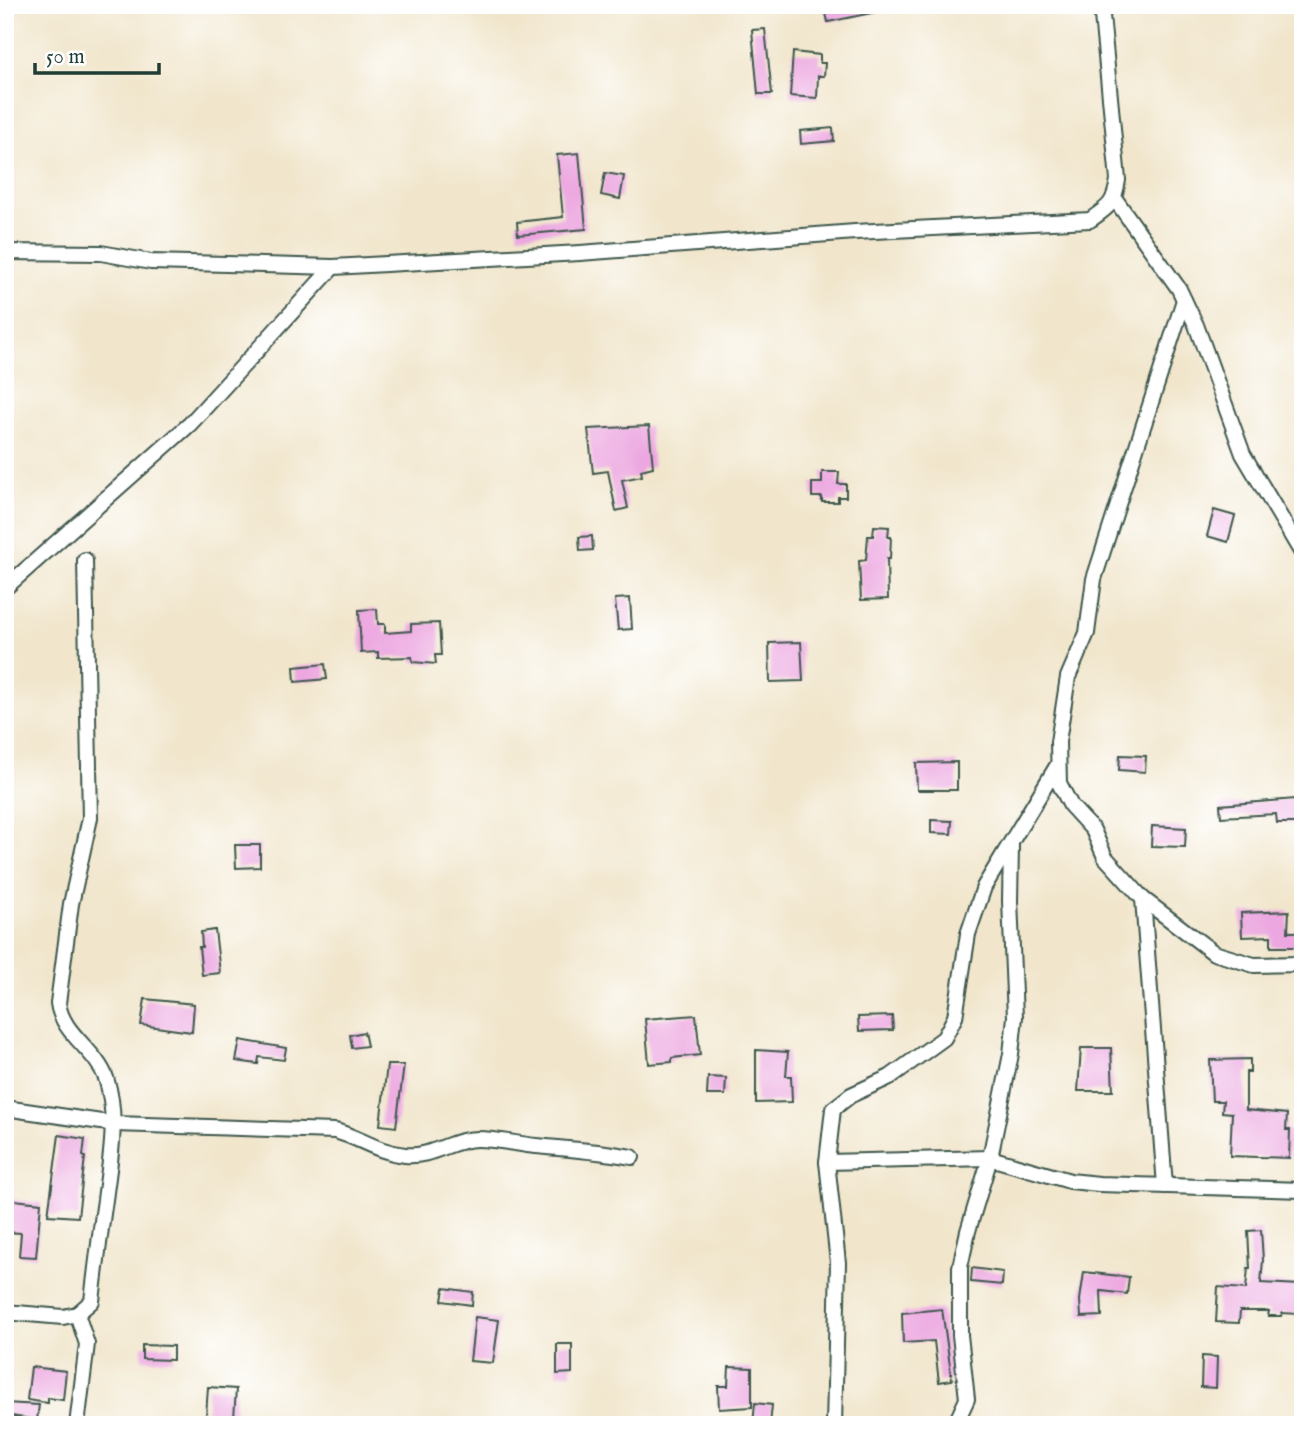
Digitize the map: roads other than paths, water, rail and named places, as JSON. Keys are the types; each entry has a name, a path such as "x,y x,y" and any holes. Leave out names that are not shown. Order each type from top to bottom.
{"street":[{"path":"5,252 101,253 151,262 333,267 580,253 855,232 1090,220 1115,199 1118,180 1101,5"},
{"path":"1115,199 1184,300 1196,325 1243,454 1303,555"},
{"path":"5,589 190,424 333,267"},
{"path":"1184,300 1094,579 1087,633 1068,677 1058,743 1059,783 1071,806 1093,830 1105,858 1143,899 1214,953 1254,965 1303,964"},
{"path":"5,1312 63,1317 77,1314 92,1301 115,1124 106,1080 98,1060 67,1026 60,1016 58,1003 71,904 90,818 85,560"},
{"path":"836,1423 838,1263 827,1162 833,1110 851,1095 890,1077 944,1038 955,1017 968,934 984,887 1057,766"},
{"path":"955,1425 967,1399 960,1335 961,1267 968,1231 990,1158 1011,1054 1015,1017 1010,928 1011,844"},
{"path":"1143,899 1165,1186"},
{"path":"5,1108 115,1124 335,1131 352,1136 370,1147 409,1156 426,1154 450,1144 475,1139 601,1151 632,1157"},
{"path":"827,1162 990,1158 1070,1181 1098,1184 1303,1190"},
{"path":"77,1314 87,1344 78,1425"}]}
